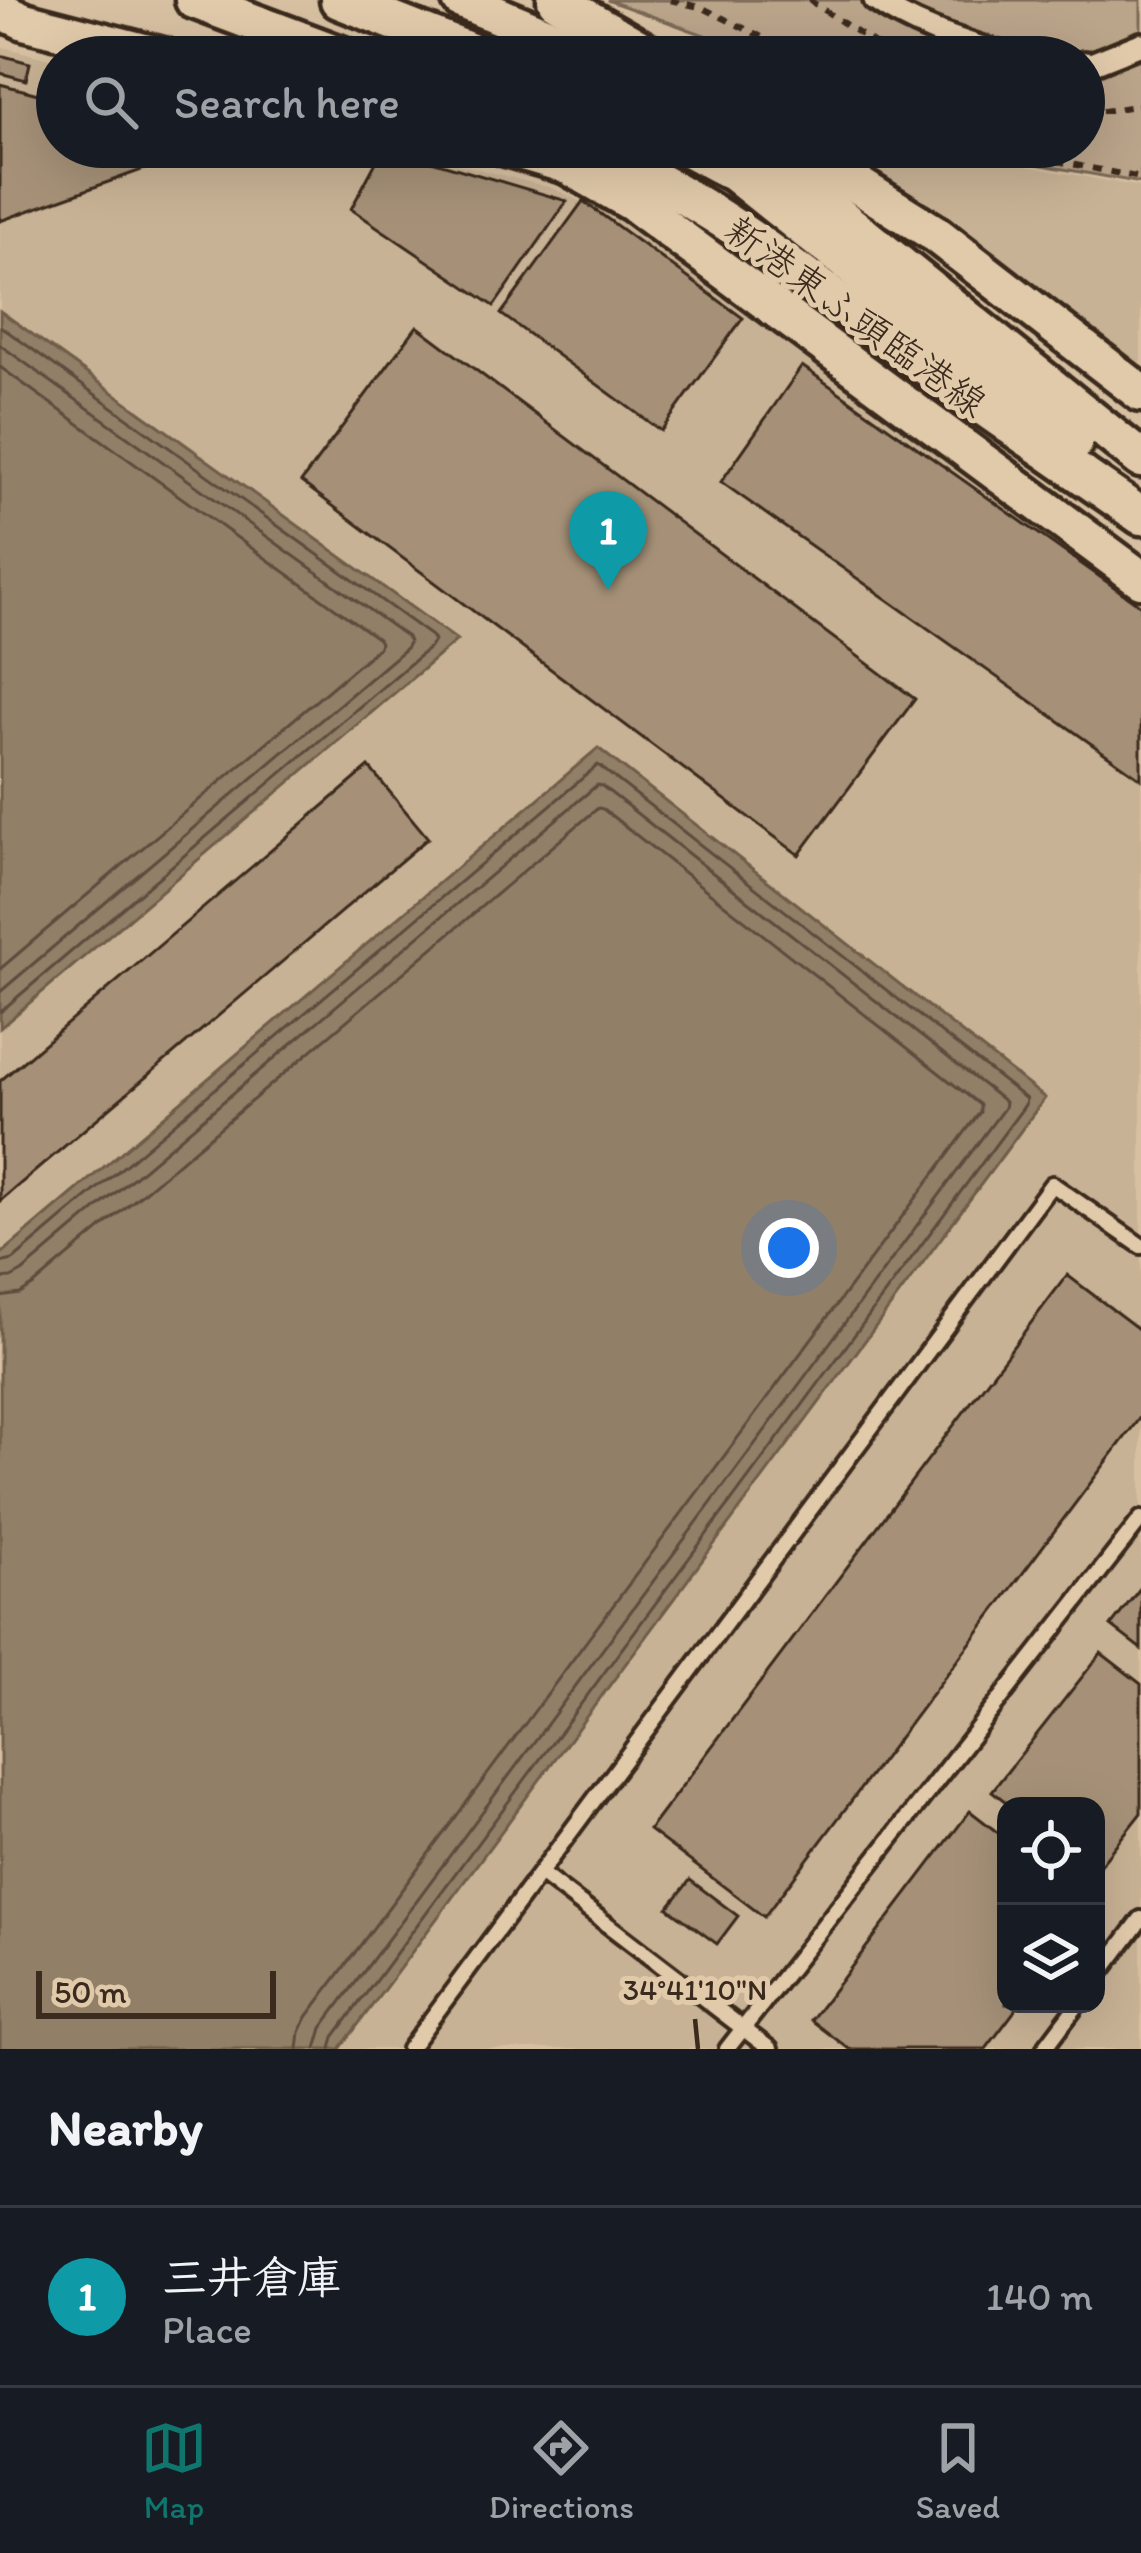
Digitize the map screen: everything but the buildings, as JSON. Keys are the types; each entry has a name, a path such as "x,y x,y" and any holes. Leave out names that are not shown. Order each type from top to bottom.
{"street":[{"path":"194,0 290,36"},
{"path":"338,0 430,36"},
{"path":"461,0 548,36"},
{"path":"518,0 582,36"},
{"path":"556,0 618,36"},
{"path":"875,0 945,36"},
{"path":"0,10 82,36"},
{"path":"1105,58 1141,44"},
{"name":"新港東ふ頭臨港線","path":"572,168 633,203 1141,579"},
{"path":"631,168 722,216 966,396 1141,516"},
{"name":"新港東ふ頭臨港線","path":"725,168 1141,496"},
{"path":"780,168 1141,459"},
{"path":"812,168 1141,435"},
{"path":"827,168 934,233 1141,392"}],"lane":[{"path":"409,2049 1052,1184 1141,1246"},
{"path":"727,2049 1141,1519"},
{"path":"540,1873 770,2049"},
{"path":"1105,1967 1141,1918"},
{"path":"1044,2049 1071,2013"}],"path":[{"path":"670,0 704,4 761,36"},
{"path":"808,0 862,36"},
{"path":"1105,111 1141,105"},
{"path":"1091,168 1141,178"}],"shaded area":[{"path":"607,0 1141,0 1141,183 1058,168 1105,168 1105,36 707,36"},
{"path":"0,46 36,55 36,168 474,168 552,188 618,218 1141,604 1141,2049 340,2049 1045,1098 598,748 0,1255 0,1028 456,640 0,311"},
{"path":"858,168 1037,168 1141,187 1141,386"}],"water":[{"path":"0,311 457,640 0,1028"},
{"path":"598,748 1045,1098 340,2049 0,2049 0,1255"}],"place":[{"name":"三井倉庫","path":"608,590"}]}
